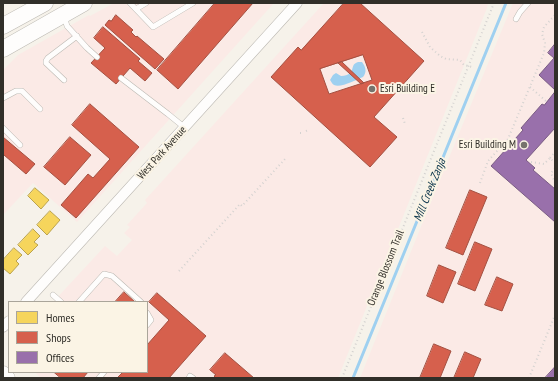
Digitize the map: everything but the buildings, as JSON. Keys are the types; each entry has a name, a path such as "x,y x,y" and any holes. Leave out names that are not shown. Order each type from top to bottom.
{"main road":[{"path":"3,26 45,3"},
{"path":"3,49 84,3"},
{"path":"3,373 8,378"}],"street":[{"name":"West Park Avenue","path":"27,301 297,3"}],"lane":[{"path":"130,3 153,27 193,3"},
{"path":"136,9 146,3"},
{"path":"516,19 528,3"},
{"path":"63,15 68,26 76,36 97,57"},
{"path":"64,80 46,63 46,61 76,36"},
{"path":"121,78 184,127"},
{"path":"3,98 16,91 22,91 40,109"},
{"path":"3,128 20,145"},
{"path":"80,301 104,274 112,276 140,301"},
{"path":"53,295 60,301"},
{"path":"148,316 151,320 148,324"},
{"path":"189,378 190,376 193,378"}],"path":[{"name":"Orange Blossom Trail","path":"342,378 494,3"},
{"path":"480,183 488,161 508,139 544,52 545,43 542,34 544,27 555,15"},
{"path":"422,32 430,47 440,56 446,59 460,60 472,68"},
{"path":"530,87 547,102"},
{"path":"403,118 405,124"},
{"path":"531,162 544,164 555,152"},
{"path":"550,158 555,164"},
{"path":"179,272 240,204 242,206 285,159"},
{"path":"555,168 551,173 555,183"},
{"path":"528,378 555,316"}],"shaded area":[{"path":"114,3 274,3 77,222 33,183 3,215 3,70 18,55 89,15 90,16"},
{"path":"324,3 488,3 338,378 41,378 36,373 148,373 148,301 54,301 105,246 117,256 132,240 124,233 130,227 127,225 147,203 145,200"},
{"path":"513,3 555,3 555,378 360,378 441,177"}],"water":[{"path":"362,62 365,68 363,77 344,85 337,86 333,84 330,80 333,75 336,73 341,76 349,74 355,63"}],"waterway":[{"name":"Mill Creek Zanja","path":"353,378 506,3"}],"place":[{"name":"Esri Building E","path":"372,89"},
{"name":"Esri Building M","path":"524,145"}]}
